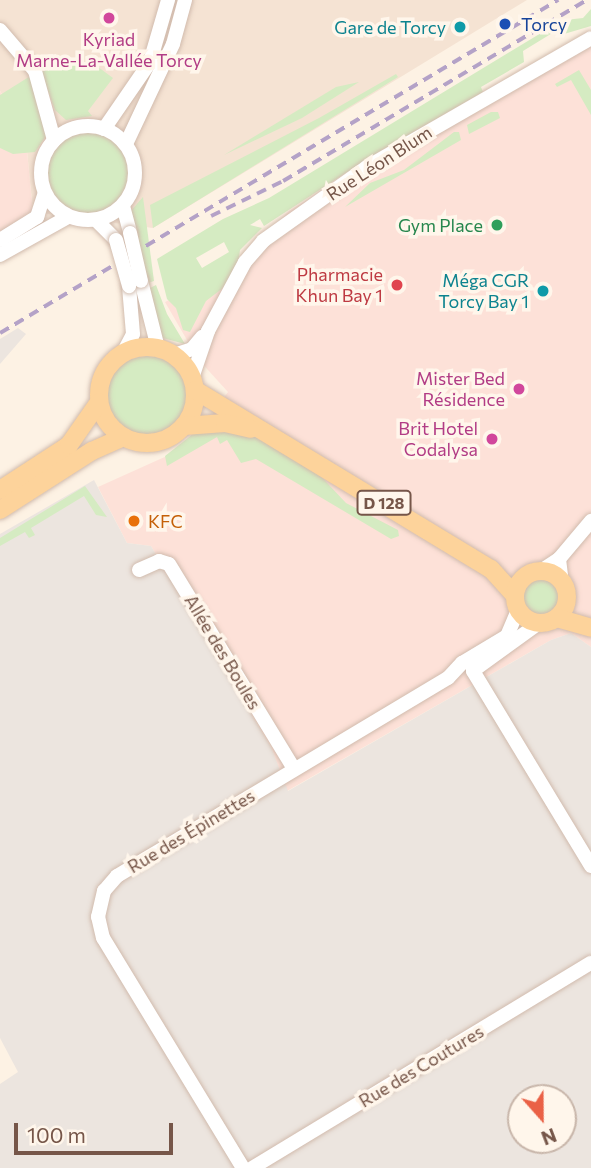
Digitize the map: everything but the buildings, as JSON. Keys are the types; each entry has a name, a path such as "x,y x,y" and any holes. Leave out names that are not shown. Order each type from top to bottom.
{"main road":[{"path":"0,490 69,445 99,402 104,374 123,354 166,351 194,384 193,409 184,426 159,442 123,437 92,451 0,510"},
{"name":"D 128","path":"194,384 491,569 517,603"},
{"path":"99,402 107,422 123,437"},
{"name":"D 128","path":"184,426 225,423 277,437"},
{"name":"D 128","path":"491,569 534,573"},
{"path":"534,573 562,582 566,602 591,627 548,620 517,603 534,573"},
{"path":"548,620 566,602"}],"street":[{"path":"104,129 150,62 168,0"},
{"path":"125,144 173,44 185,0"},
{"path":"0,30 35,71 49,110 54,141"},
{"name":"Rue Léon Blum","path":"166,351 192,349 208,331 246,262 275,231 367,167 591,38"},
{"path":"49,110 71,130"},
{"path":"0,240 37,216 45,193 41,165 54,141 71,130 104,129 125,144 136,175 123,206 130,233 135,284 133,334 123,354"},
{"path":"45,193 68,216 96,220 123,206"},
{"path":"0,255 68,216"},
{"path":"96,220 116,240 166,351"},
{"name":"Rue Léon Blum","path":"194,384 208,331"},
{"path":"534,573 559,559 591,521"},
{"path":"559,559 562,582"},
{"name":"Allée des Boules","path":"139,570 159,561 169,564 294,769"},
{"path":"517,603 507,636 473,664 473,671 591,866"},
{"name":"Rue des Épinettes","path":"243,1168 106,943 98,912 104,891 117,876 448,678 473,671 548,620"},
{"name":"Rue des Épinettes","path":"448,678 462,663 507,636"},
{"name":"Rue des Coutures","path":"252,1168 591,963"}],"shaded area":[{"path":"0,0 527,0 153,228 33,212 25,131 0,91"},
{"path":"591,31 591,647 571,633 551,640 287,791 271,747 151,546 127,543 98,487 209,437 214,411 228,392 198,359 165,302 227,272 289,211"},
{"path":"0,91 25,131 33,212 0,232"},
{"path":"18,328 26,334 0,364 0,339"},
{"path":"94,480 127,543 151,546 271,747 288,791 551,640 571,633 591,647 591,1168 0,1168 0,1084 18,1072 0,1038 0,534"}],"green space":[{"path":"591,9 591,26 564,34 565,20 583,18"},
{"path":"551,27 554,32 523,51 524,62 481,87 483,92 372,156 264,226 260,219 250,225 262,228 240,250 238,264 223,288 206,301 190,332 183,330 176,308 167,299 157,259 223,219 269,198","holes":["224,242 229,252 202,268 196,258"]},
{"path":"75,61 94,64 113,78 88,111 92,116 66,120 55,110 41,72"},
{"path":"579,70 591,90 591,115 571,80 557,87 555,84"},
{"path":"396,74 398,77 153,228 150,205 319,118"},
{"path":"32,75 50,130 35,152 13,154 0,148 0,95"},
{"path":"359,82 302,118 224,155 336,87"},
{"path":"491,112 498,112 500,118 469,134 467,125"},
{"path":"454,132 459,132 461,140 345,207 370,183 404,170"},
{"path":"80,133 96,133 117,144 128,165 128,181 117,202 96,213 80,213 66,207 54,195 48,181 48,165 54,151 66,139"},
{"path":"143,197 154,281 148,283 129,213"},
{"path":"156,285 167,314 185,344 159,337 148,289"},
{"path":"147,356 162,359 175,368 184,381 187,396 184,411 175,424 162,433 147,436 132,433 119,424 110,411 107,396 110,381 119,368 132,359"},
{"path":"198,430 242,432 255,436 313,468 346,503 398,530 399,536 391,539 256,459 241,463 227,440 220,444 217,437 167,466 165,456"},
{"path":"85,486 107,517 96,515 84,496 31,528 35,535 29,538 25,532 0,546 0,538"},
{"path":"540,579 554,584 559,598 554,612 540,617 526,612 521,598 526,584"}],"railway":[{"path":"0,333 558,0"},
{"path":"211,216 283,181 587,0"}],"place":[{"name":"Kyriad Marne-La-Vallée Torcy","path":"109,18"},
{"name":"Torcy","path":"505,24"},
{"name":"Gare de Torcy","path":"460,27"},
{"name":"Gym Place","path":"497,225"},
{"name":"Pharmacie Khun Bay 1","path":"397,285"},
{"name":"Méga CGR Torcy Bay 1","path":"543,291"},
{"name":"Mister Bed Résidence","path":"519,389"},
{"name":"Brit Hotel Codalysa","path":"492,439"},
{"name":"KFC","path":"134,521"}]}
